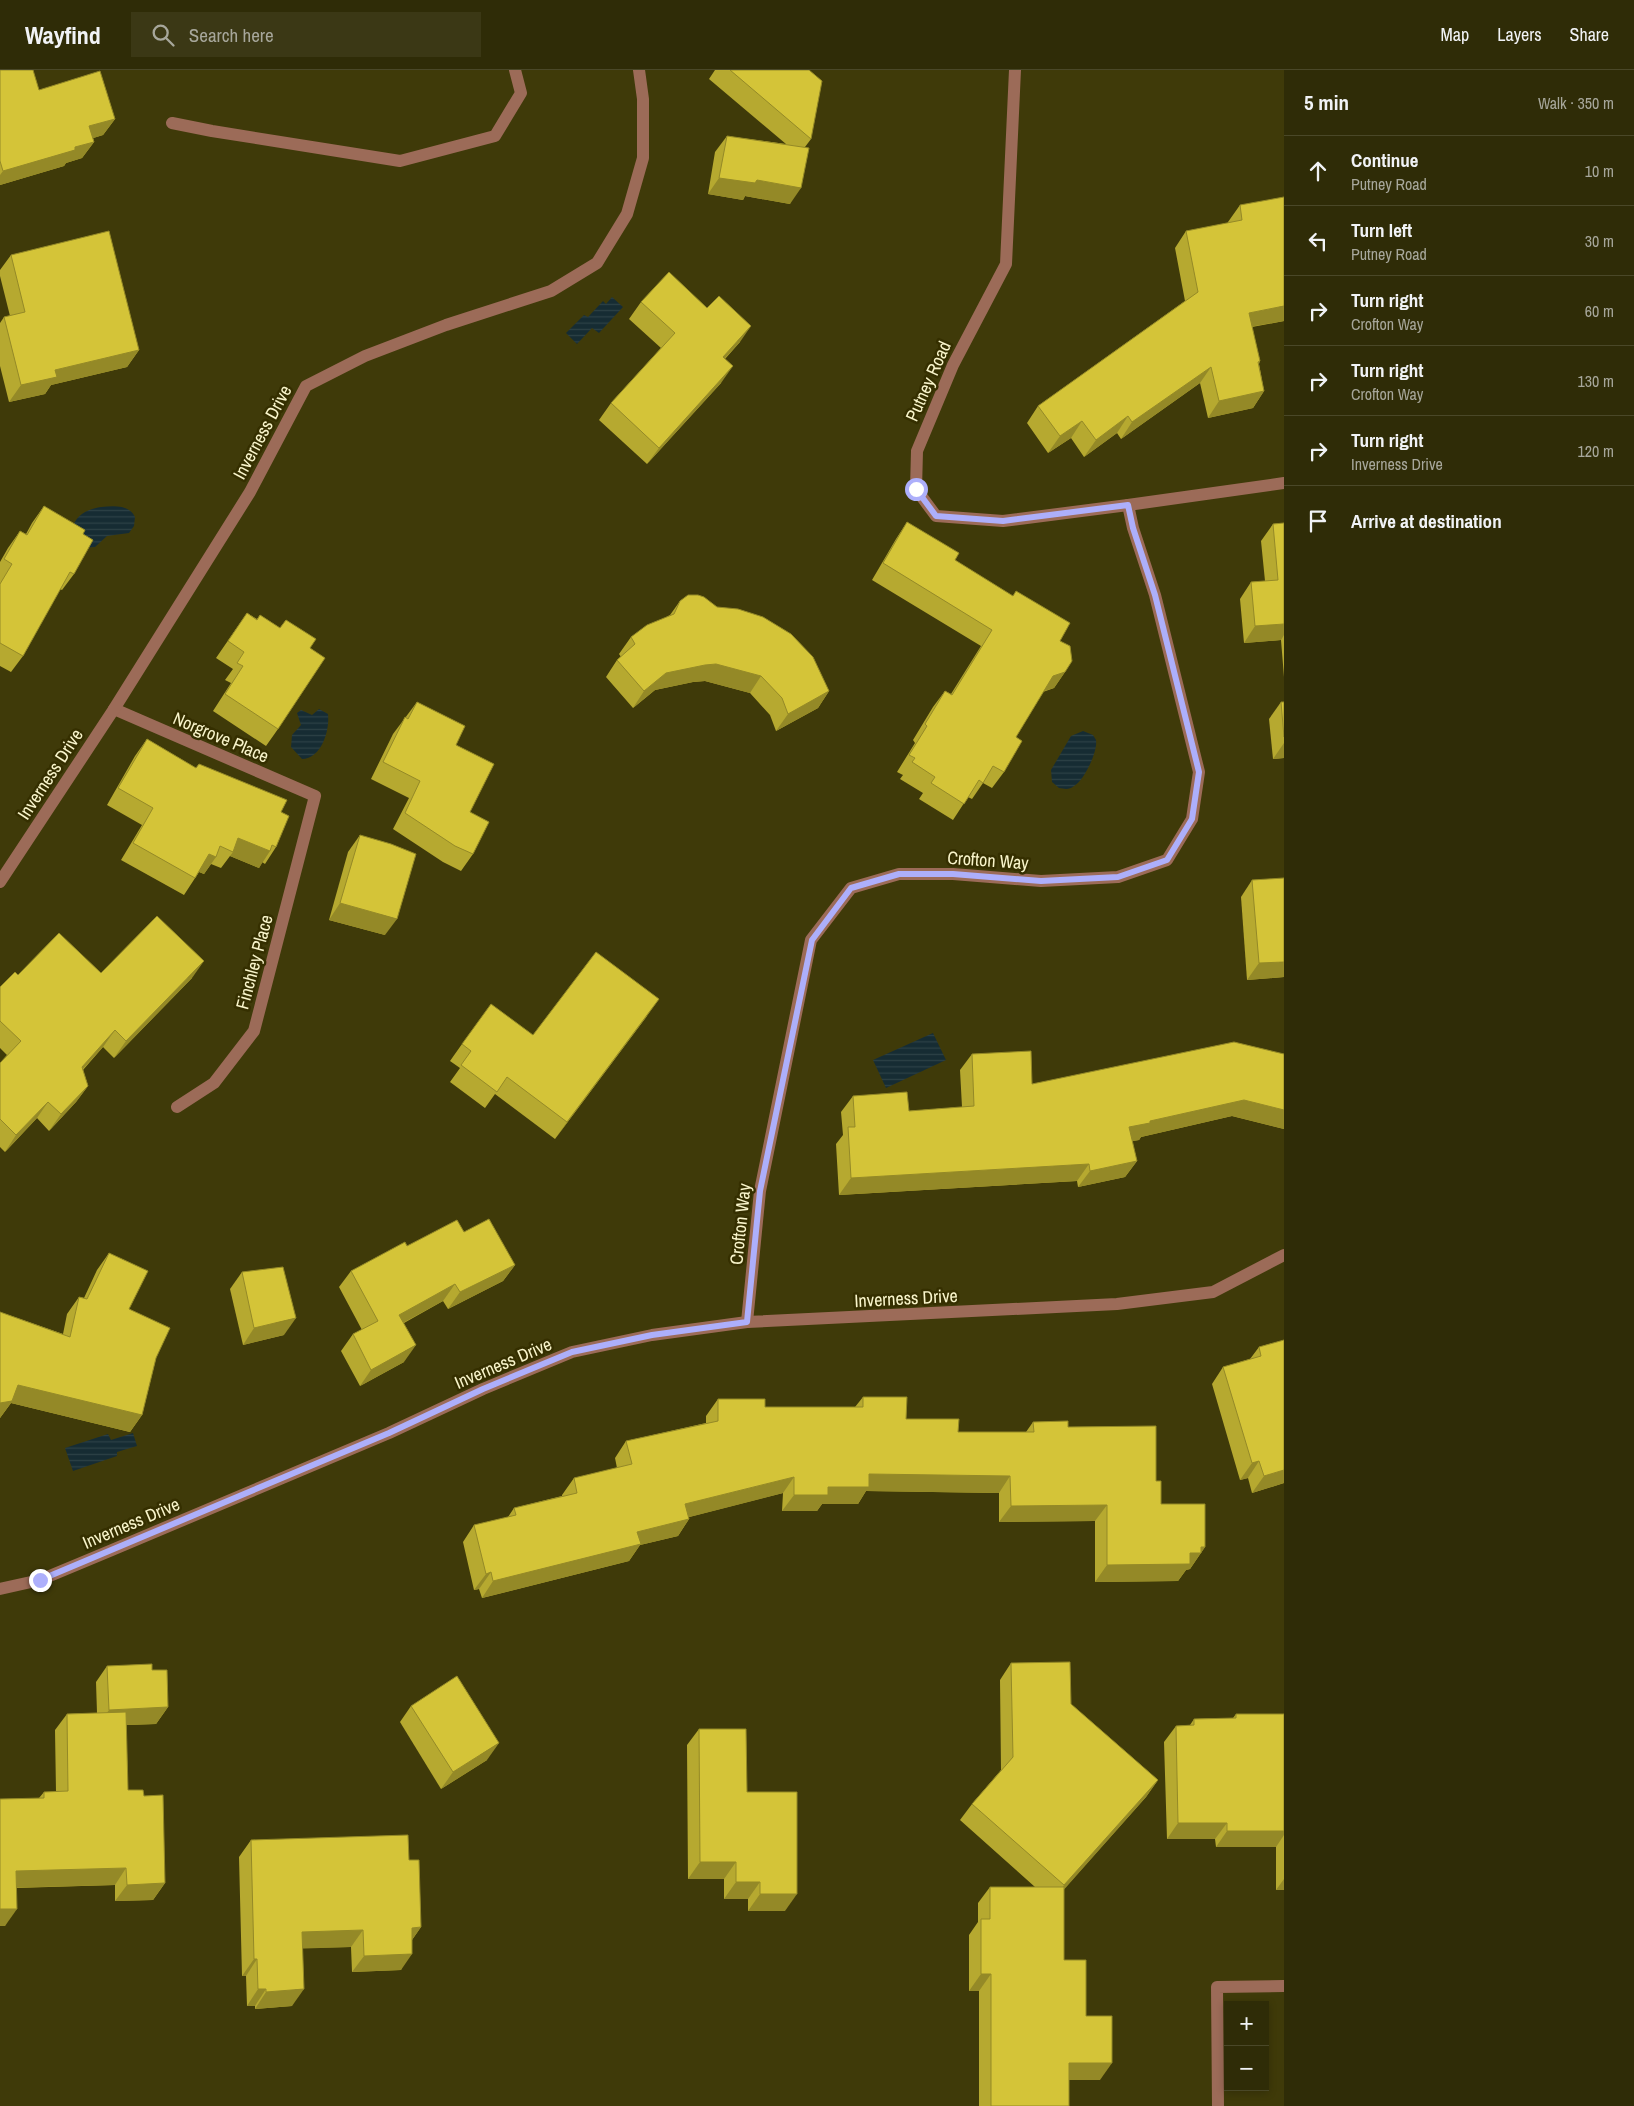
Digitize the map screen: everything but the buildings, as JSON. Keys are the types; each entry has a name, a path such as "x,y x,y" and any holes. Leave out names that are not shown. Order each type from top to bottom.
{"street":[{"path":"172,122 212,131 400,161 495,136 521,93 515,70"},
{"name":"Inverness Drive","path":"0,882 114,709 250,492 306,386 365,356 446,325 551,291 597,263 627,214 643,158 644,99 639,70"},
{"name":"Putney Road","path":"1016,70 1006,264 952,364 917,451 916,489 936,516 1003,521 1284,483"},
{"name":"Crofton Way","path":"747,1322 760,1191 812,940 851,888 899,874 953,874 1041,881 1118,877 1167,860 1192,819 1199,772 1155,595 1133,528 1128,505"},
{"name":"Norgrove Place","path":"114,709 315,796"},
{"name":"Finchley Place","path":"177,1107 214,1083 254,1031 315,796"},
{"name":"Inverness Drive","path":"0,1589 40,1580 389,1433 483,1389 572,1352 652,1335 747,1322 1117,1304 1213,1292 1284,1255"},
{"path":"1218,2106 1217,1987 1284,1986"}],"water":[{"path":"612,297 623,307 599,333 592,328 577,344 566,333 584,315 588,317 603,301 606,304"},
{"path":"111,506 129,510 135,517 134,526 129,533 107,536 95,547 83,548 73,526 84,512"},
{"path":"319,709 328,714 326,736 314,754 309,758 302,759 291,747 292,735 301,725 297,713 301,710 312,715"},
{"path":"1083,731 1093,735 1096,740 1093,758 1078,783 1069,789 1059,788 1052,782 1051,770 1071,736"},
{"path":"933,1033 946,1060 886,1088 873,1060"},
{"path":"133,1433 137,1446 117,1452 117,1456 73,1471 65,1448 108,1434 111,1440"}],"route":[{"path":"40,1580 389,1433 483,1389 572,1352 652,1335 747,1322 760,1191 812,940 851,888 899,874 953,874 1041,881 1118,877 1167,860 1192,819 1199,772 1155,595 1133,528 1128,505 1003,521 936,516 916,489"}]}
